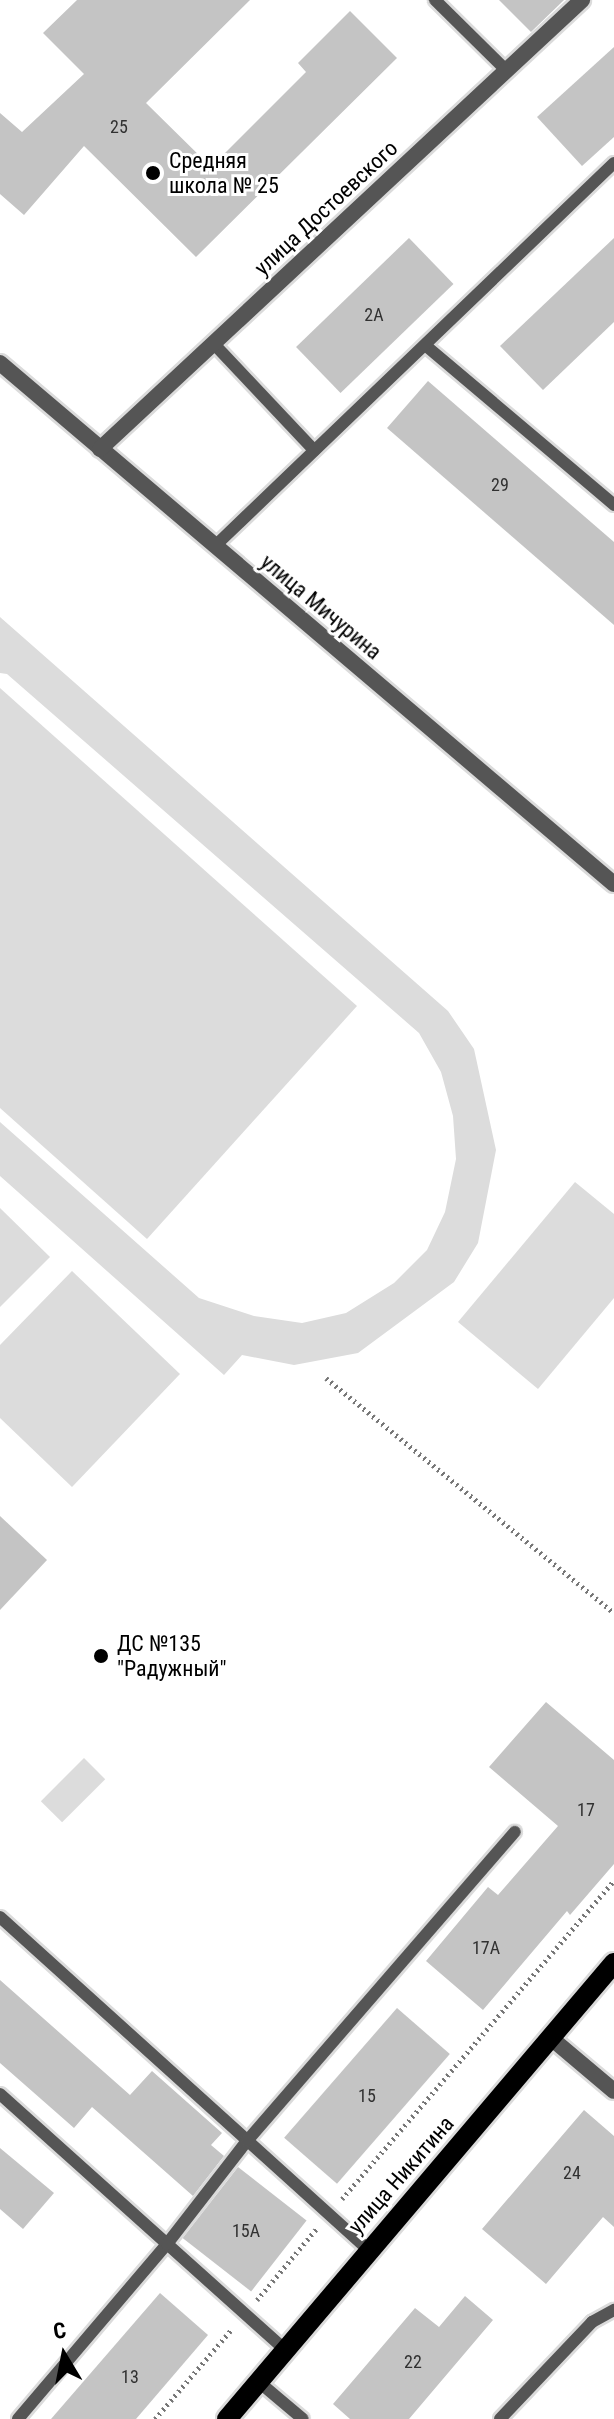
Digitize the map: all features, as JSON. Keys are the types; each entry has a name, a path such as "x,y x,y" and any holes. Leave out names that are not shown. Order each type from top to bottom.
{"main road":[{"name":"улица Никитина","path":"227,2419 368,2249 614,1963"}],"street":[{"name":"улица Достоевского","path":"100,449 582,0"},
{"name":"улица Мичурина","path":"0,363 614,884"},
{"path":"551,2038 614,2091"}],"lane":[{"path":"435,0 506,70"},
{"path":"215,546 614,163"},
{"path":"214,344 314,450"},
{"path":"425,345 614,505"},
{"path":"18,2419 167,2244 247,2141 515,1832"},
{"path":"0,1917 368,2249"},
{"path":"0,2094 285,2350"},
{"path":"500,2419 592,2322 614,2310"},
{"path":"259,2382 303,2419"}],"path":[{"path":"326,1378 614,1613"},
{"path":"155,2419 614,1880"}],"shaded area":[{"path":"0,617 448,1011 474,1049 496,1150 478,1243 454,1282 358,1353 294,1365 242,1355 224,1375 0,1176 0,1122 199,1298 254,1316 302,1323 346,1313 394,1283 427,1250 445,1212 456,1159 453,1116 441,1072 419,1033 7,674 0,673"},
{"path":"0,688 357,1006 147,1239 0,1108"},
{"path":"575,1182 614,1214 614,1298 538,1389 458,1322"},
{"path":"0,1208 50,1257 0,1307"},
{"path":"72,1271 180,1374 72,1487 0,1418 0,1345"},
{"path":"84,1758 105,1779 62,1822 41,1801"}],"building":[{"path":"77,0 250,0 146,103 211,167 306,72 298,63 350,11 397,58 196,257 84,146 24,215 0,194 0,113 22,132 84,74 43,33"},
{"path":"499,0 564,0 531,32"},
{"path":"614,47 614,137 582,166 537,117"},
{"path":"409,238 453,284 341,393 296,347"},
{"path":"614,238 614,322 543,390 500,346"},
{"path":"428,381 614,542 614,625 387,428"},
{"path":"0,1516 47,1560 0,1610"},
{"path":"546,1702 614,1760 614,1864 570,1915 567,1911 483,2010 426,1961 488,1887 498,1895 558,1826 489,1767"},
{"path":"0,1980 130,2095 152,2071 222,2133 211,2145 224,2156 193,2196 92,2107 74,2128 0,2063"},
{"path":"397,2008 450,2054 337,2184 284,2138"},
{"path":"584,2110 614,2136 614,2227 603,2217 546,2284 482,2229"},
{"path":"0,2148 54,2193 23,2229 0,2209"},
{"path":"238,2167 307,2221 251,2291 183,2238"},
{"path":"160,2293 208,2335 136,2419 51,2419"},
{"path":"465,2296 493,2320 409,2419 350,2419 333,2404 415,2308 439,2327"}],"place":[{"name":"Средняя школа № 25","path":"153,173"},
{"name":"ДС №135 \"Радужный\"","path":"101,1656"}]}
